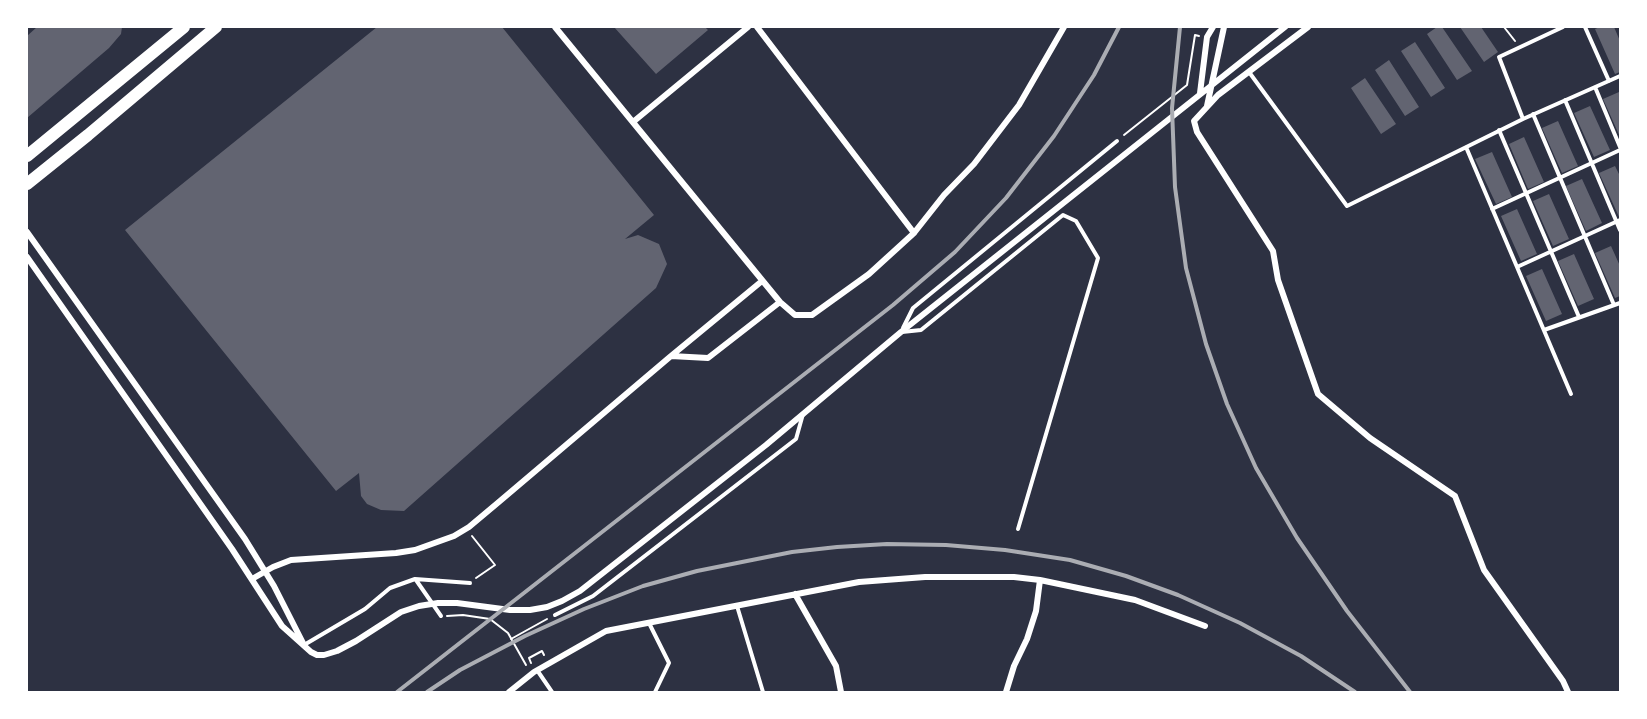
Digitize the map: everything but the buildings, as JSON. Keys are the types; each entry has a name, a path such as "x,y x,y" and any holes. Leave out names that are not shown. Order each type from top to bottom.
{"main road":[{"path":"27,184 216,27"},
{"path":"27,156 179,29"}],"street":[{"path":"555,27 762,281 795,315 812,315 869,274 914,233 944,195 974,164 1020,105 1065,27"},
{"path":"633,122 748,27"},
{"path":"757,27 914,233"},
{"path":"1200,93 1207,37 1213,27"},
{"path":"1207,109 1224,27"},
{"path":"27,257 226,539 282,626 311,652 317,655 324,654 337,651 401,612 419,606 457,603 510,610 530,610 547,607 580,591 766,445 901,332 1284,27"},
{"path":"1308,27 1218,95 1194,121 1197,132 1273,251 1278,280 1318,394 1370,438 1455,496 1484,570 1563,681 1568,692"},
{"path":"27,232 266,571 304,645"},
{"path":"252,579 284,561 396,554 415,550 454,536 466,529 762,281"},
{"path":"671,356 708,358 780,302"},
{"path":"509,692 537,670 606,630 859,582 925,577 1014,577 1040,580 1135,600 1205,626"},
{"path":"1006,692 1036,611 1040,580"},
{"path":"795,594 836,666 841,692"}],"lane":[{"path":"1522,118 1499,57 1563,27"},
{"path":"1585,27 1609,81"},
{"path":"1249,72 1347,206 1522,118 1620,76"},
{"path":"1492,209 1620,149 1595,87"},
{"path":"1565,100 1620,230"},
{"path":"1533,114 1614,305"},
{"path":"1499,130 1579,317"},
{"path":"901,332 913,308 1117,141"},
{"path":"1466,147 1571,394"},
{"path":"901,332 921,330 1063,215 1076,221 1098,258 1018,529"},
{"path":"1517,267 1618,221"},
{"path":"1544,330 1620,303"},
{"path":"555,615 594,596 796,439 804,414"},
{"path":"304,645 364,609 390,588 415,579 470,583"},
{"path":"415,579 441,616"},
{"path":"737,605 763,692"},
{"path":"649,622 669,663 655,692"},
{"path":"537,670 552,692"}],"path":[{"path":"1504,27 1519,47"},
{"path":"1117,141 1186,85"},
{"path":"466,529 495,565 470,583"},
{"path":"441,616 463,615 490,620 508,633 528,669"},
{"path":"511,639 555,615"}],"railway":[{"path":"397,692 893,305 955,252 1006,198 1054,136 1094,75 1119,27"},
{"path":"1180,27 1172,108 1175,187 1186,268 1206,344 1227,404 1256,468 1297,538 1347,611 1410,692"},
{"path":"427,692 460,670 525,636 584,609 643,586 697,571 792,552 887,544 946,545 1005,550 1070,560 1126,576 1178,595 1240,623 1301,656 1355,692"}]}
